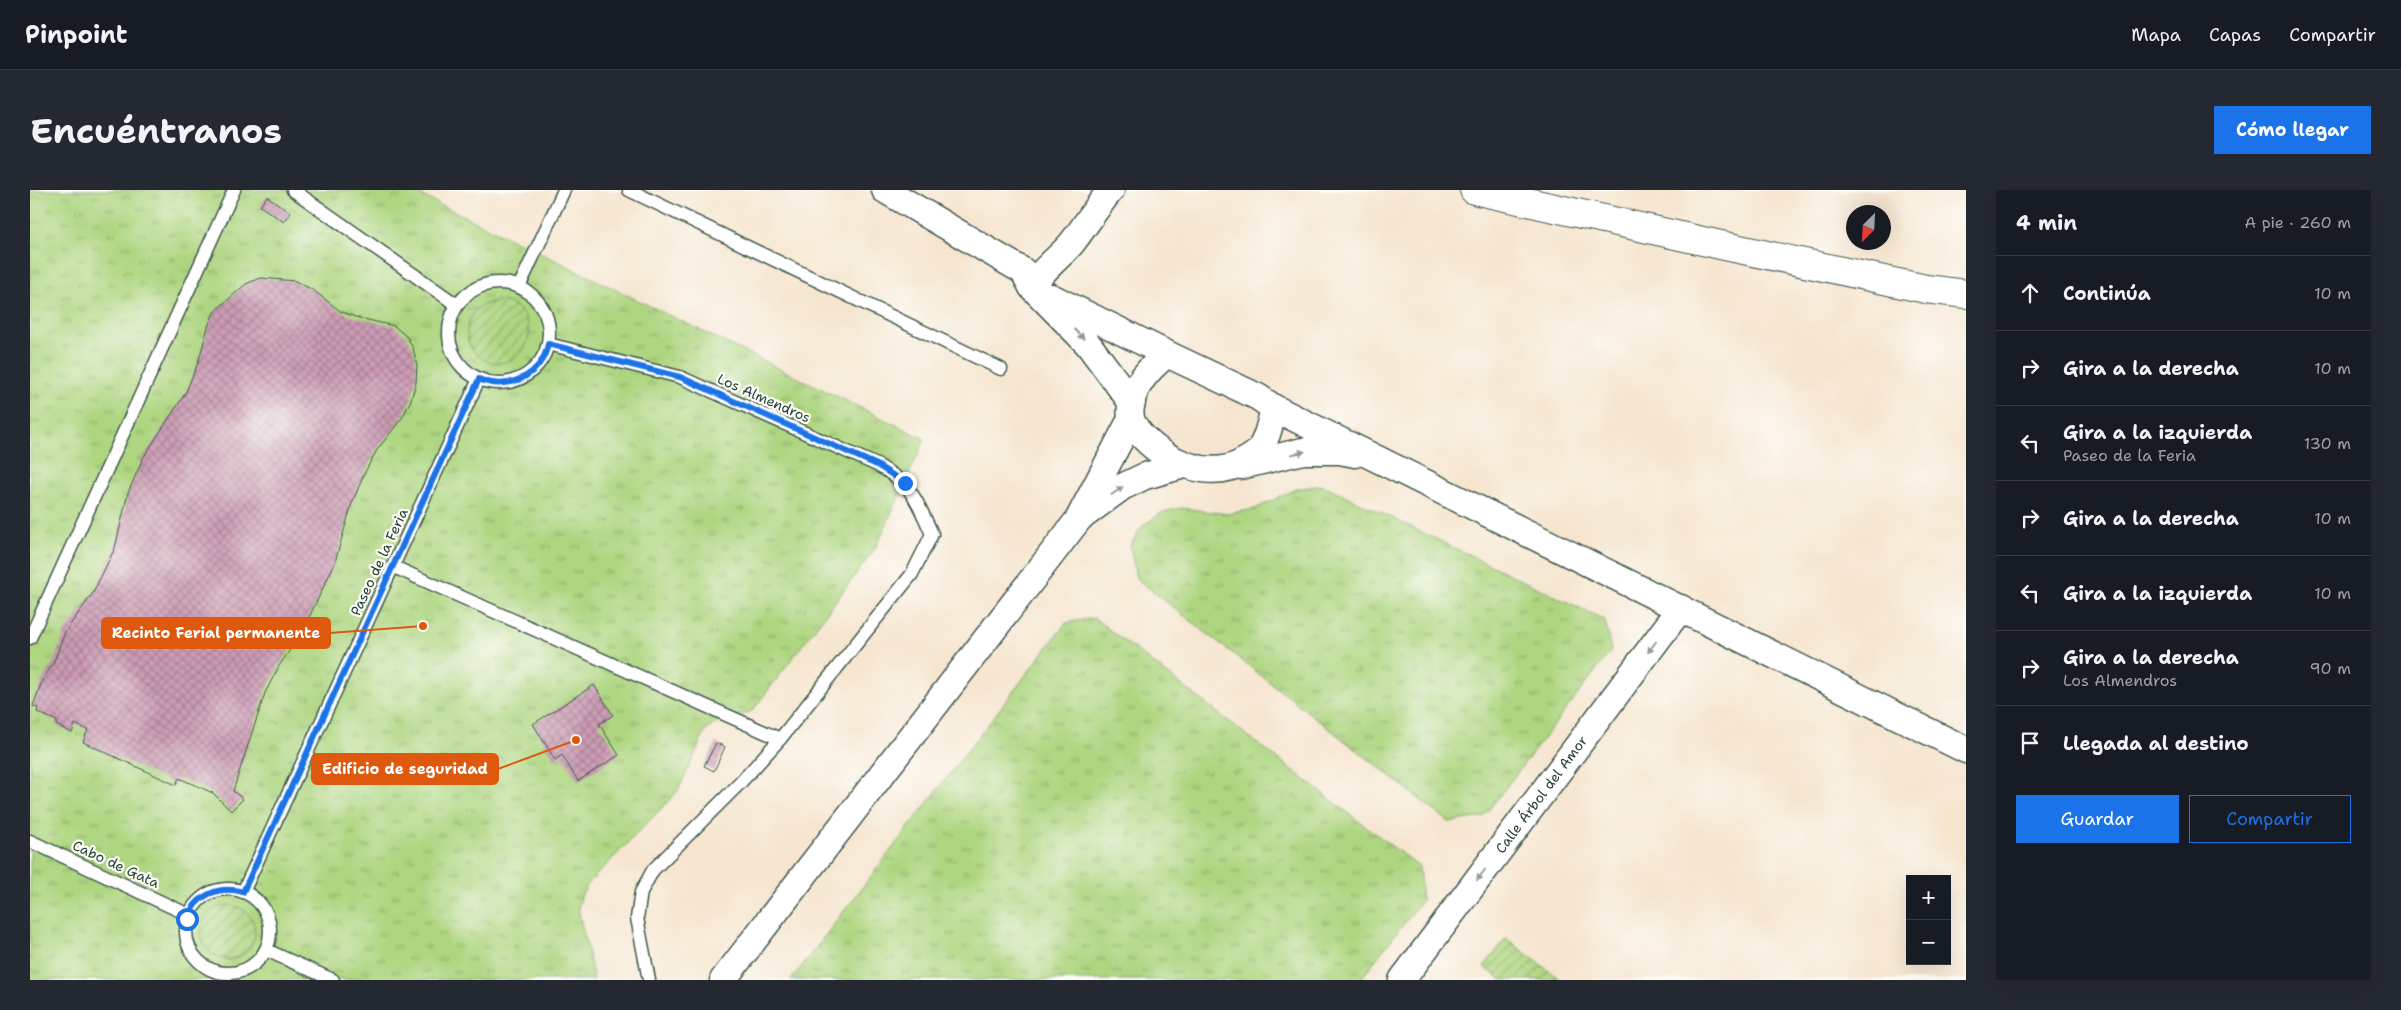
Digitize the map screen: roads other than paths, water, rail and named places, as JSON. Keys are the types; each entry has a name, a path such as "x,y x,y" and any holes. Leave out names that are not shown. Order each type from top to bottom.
{"street":[{"path":"885,190 1023,270 1032,287 1088,344 1131,411 1140,434 1150,445 1184,465 1202,469 1234,467 1303,451 1340,451 1373,457"},
{"path":"1032,287 1039,274 1058,258 1111,190"},
{"path":"1474,190 1734,248 1926,288 1966,294"},
{"path":"1032,287 1166,354 1258,397 1274,408 1966,750"},
{"path":"723,980 1078,520 1131,411 1136,389 1143,376 1166,354"},
{"path":"1234,467 1260,449 1268,432 1274,408"},
{"path":"1078,520 1122,487 1145,476 1184,465"},
{"name":"Calle Árbol del Amor","path":"1402,980 1681,608"}],"lane":[{"path":"30,638 234,190"},
{"path":"293,190 457,305"},
{"path":"519,287 564,190"},
{"path":"629,190 1001,369"},
{"path":"499,282 519,287 529,292 543,308 549,328 548,344 543,359 520,379 501,384 479,379 461,366 451,350 448,332 449,323 457,305 468,293 488,284 499,282"},
{"name":"Los Almendros","path":"548,344 680,377 877,465 896,475 908,486 932,534 912,574 780,739"},
{"name":"Paseo de la Feria","path":"243,892 479,379"},
{"path":"394,566 780,739 741,782 653,870 641,892 637,918 649,980"},
{"name":"Cabo de Gata","path":"30,842 189,915"},
{"path":"229,889 243,892 257,900 268,917 270,936 266,950 256,963 241,972 209,975 189,949 186,935 189,915 194,906 210,893 229,889"},
{"path":"266,950 333,980"}],"place":[{"name":"Recinto Ferial permanente","path":"423,626"},
{"name":"Edificio de seguridad","path":"576,740"}]}
